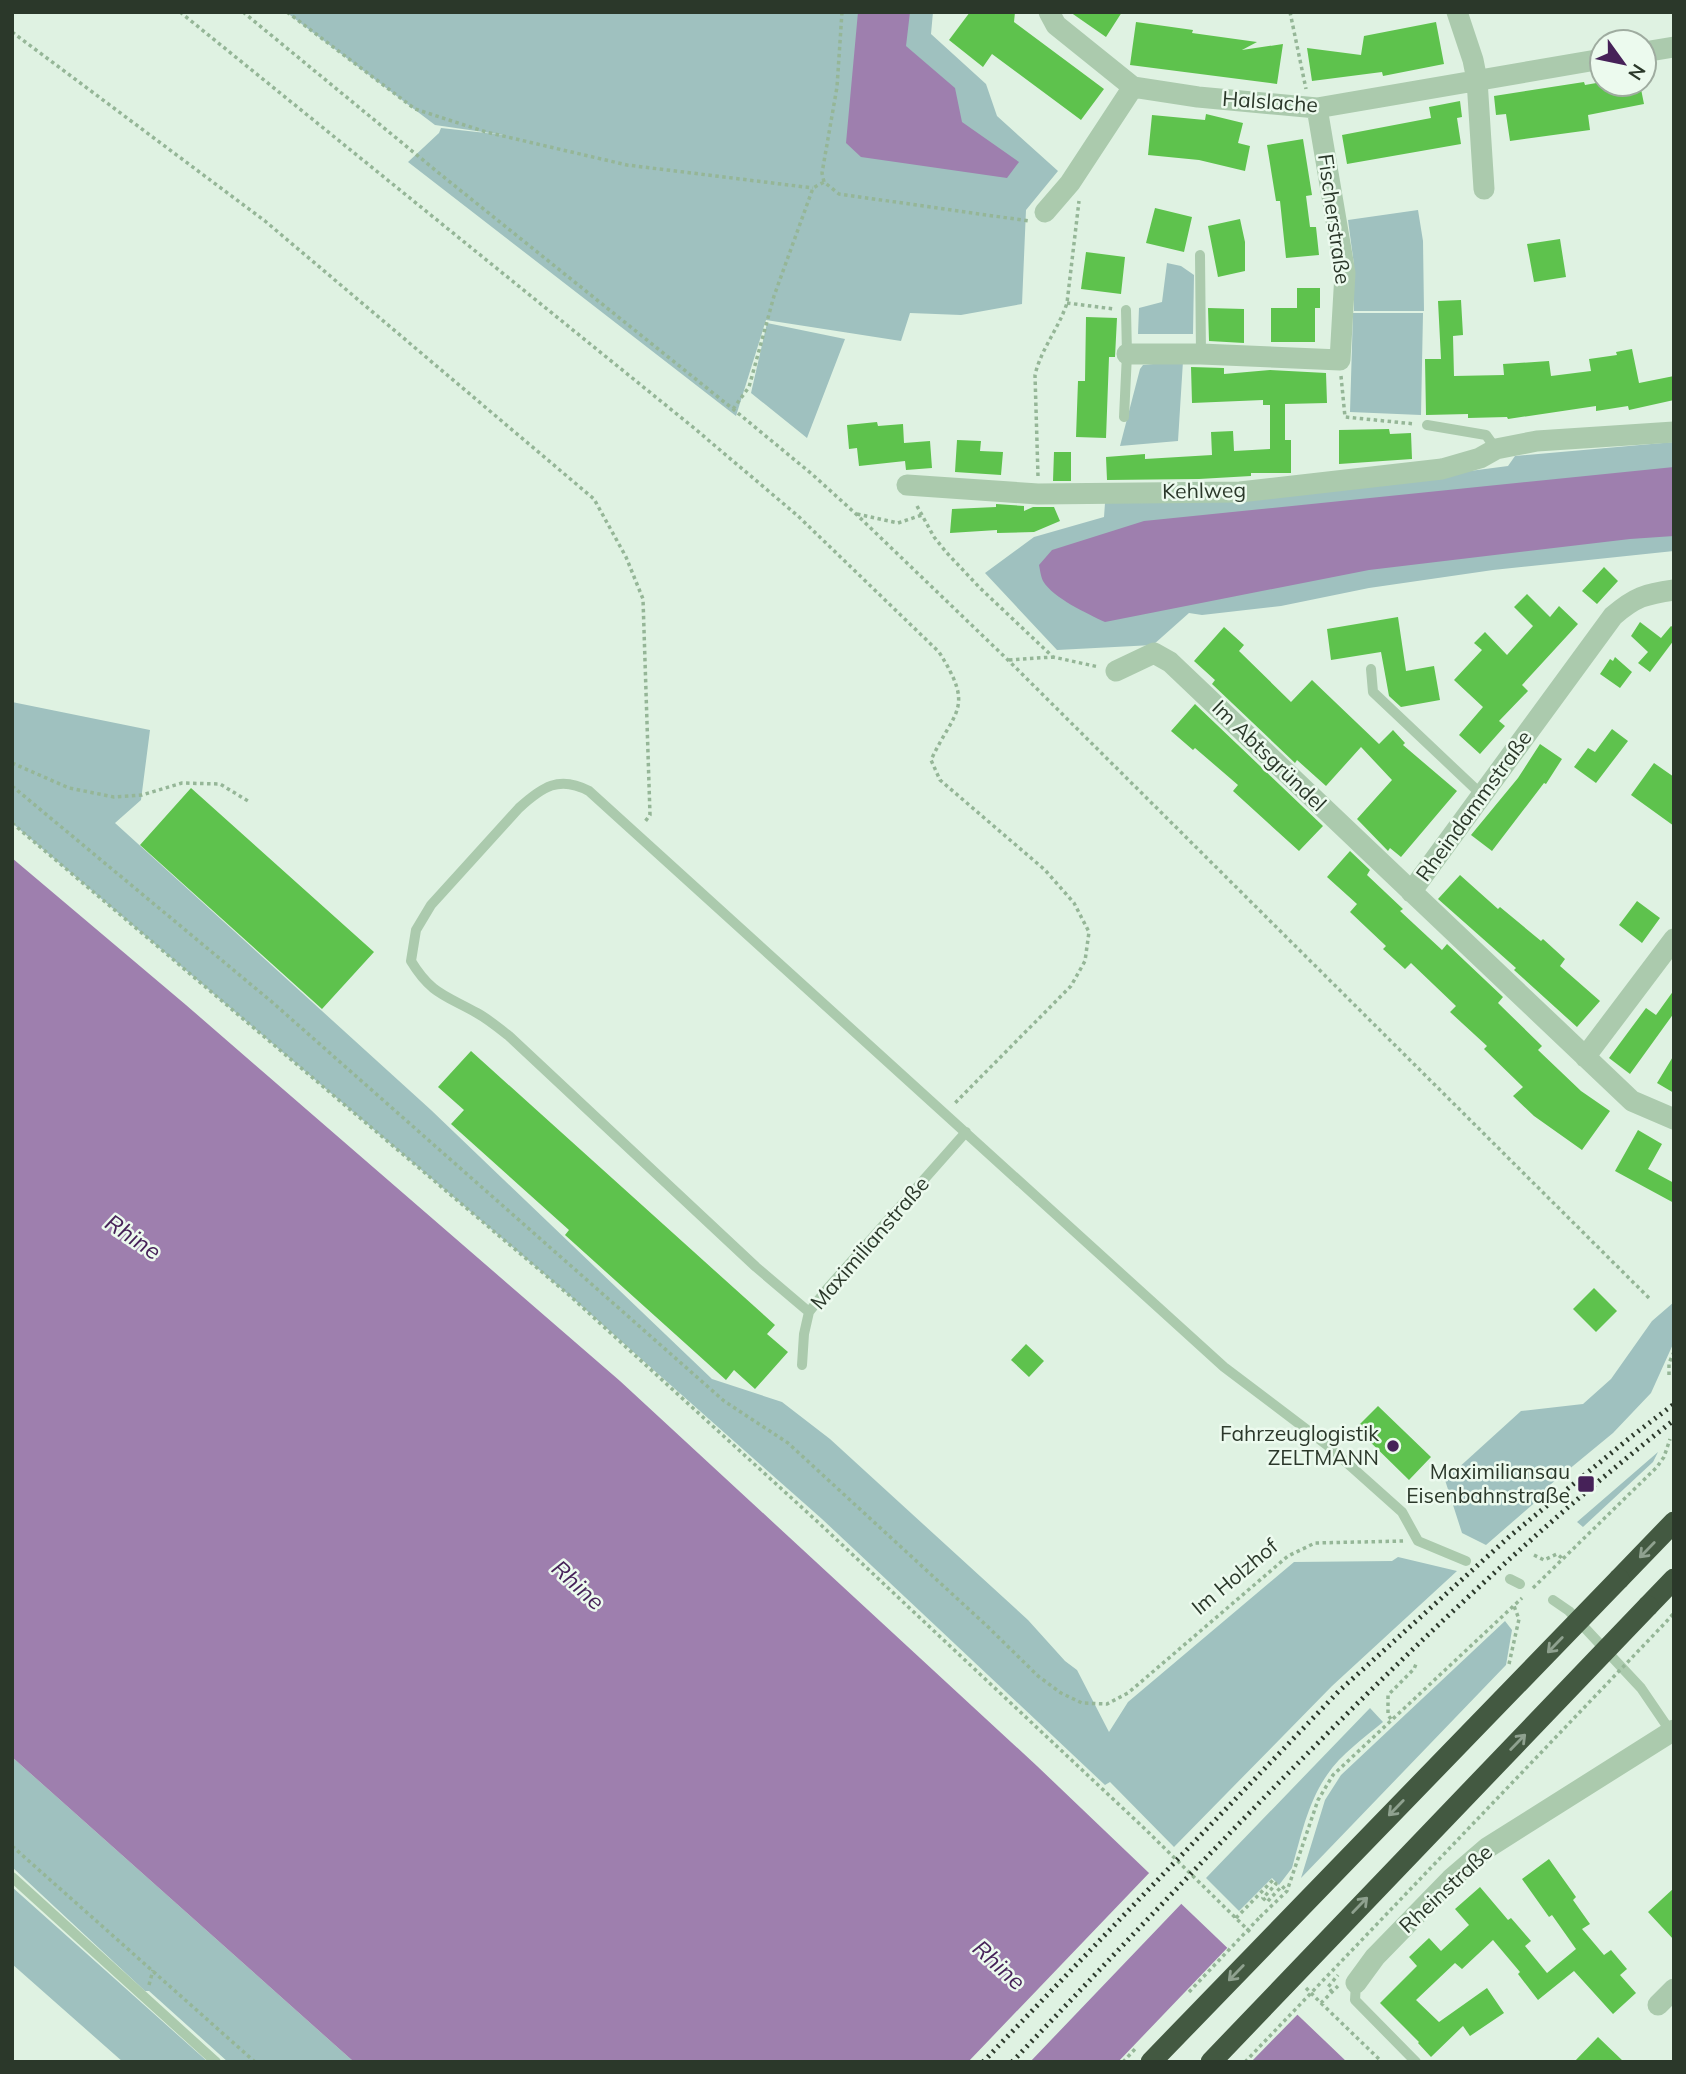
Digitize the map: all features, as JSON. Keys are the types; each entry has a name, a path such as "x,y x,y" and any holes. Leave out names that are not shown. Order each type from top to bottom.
{"highway":[{"path":"1151,2062 1674,1522"},
{"path":"1211,2062 1674,1579"}],"street":[{"path":"1045,212 1070,183 1133,87 1056,25 1049,12"},
{"path":"1457,12 1477,80 1485,189"},
{"name":"Halslache","path":"1133,87 1237,101 1312,107 1588,61"},
{"name":"Fischerstraße","path":"1312,107 1345,274 1340,360"},
{"path":"1127,354 1340,360"},
{"name":"Kehlweg","path":"907,485 1038,494 1240,492 1442,469 1480,458 1496,449 1537,441 1674,432"},
{"name":"Rheindammstraße","path":"1674,590 1652,593 1630,601 1613,616 1412,892 1632,1101 1674,1119"},
{"name":"Im Abtsgründel","path":"1116,671 1154,653 1170,662 1412,892"},
{"path":"1585,1056 1674,939"},
{"name":"Rheinstraße","path":"1356,1983 1375,1957 1451,1879 1487,1848 1672,1731"},
{"path":"1658,2005 1674,1989"}],"lane":[{"path":"1199,256 1201,354"},
{"path":"1124,417 1126,310"},
{"path":"1427,425 1486,435 1496,449"},
{"path":"1371,669 1373,692 1483,796"},
{"path":"809,1312 756,1267 509,1036 478,1013 445,997 422,980 411,961 416,930 432,905 535,793 562,783 577,784 589,790 1224,1367 1327,1445 1402,1513 1418,1541 1466,1561"},
{"name":"Maximilianstraße","path":"802,1365 809,1312 966,1132"},
{"path":"1553,1600 1569,1611 1641,1688 1672,1731"},
{"path":"12,1877 216,2062"},
{"path":"1356,1983 1355,2000 1416,2062"}],"path":[{"path":"180,12 694,428 798,516 939,652 956,680 959,701 956,718 931,760 940,780 1045,870 1074,903 1089,932 1085,961 1071,986 945,1113"},
{"path":"243,12 733,409 856,514 1009,660 1650,1299"},
{"path":"287,12 415,110 486,132 627,165 813,188 824,182"},
{"path":"842,12 837,87 822,173 824,182 839,194 1030,221 1045,212"},
{"path":"1290,12 1312,107"},
{"path":"12,32 265,221 594,499 626,557 643,599 650,815 636,833"},
{"path":"1038,494 1035,375 1038,361 1062,318 1067,303 1079,189 1070,183"},
{"path":"733,409 749,387 774,296 813,188"},
{"path":"1067,303 1126,310"},
{"path":"1340,360 1345,417 1427,425"},
{"path":"907,485 934,537 946,552 1053,657"},
{"path":"856,514 898,523 922,515"},
{"path":"1009,660 1053,657 1116,671"},
{"path":"12,763 69,788 114,797 142,795 182,783 220,784 248,801"},
{"name":"Im Holzhof","path":"12,786 272,1002 724,1401 788,1443 1038,1676 1061,1693 1082,1703 1107,1704 1128,1693 1288,1556 1300,1549 1315,1543 1418,1541"},
{"path":"12,823 569,1295 820,1524 1172,1854 1255,1937"},
{"path":"1669,1375 1669,1363 1674,1352"},
{"path":"1533,1588 1657,1467 1670,1440"},
{"path":"1535,1555 1544,1560 1557,1554 1562,1558"},
{"path":"1187,1994 1287,1891 1310,1819 1333,1776 1523,1597"},
{"path":"1508,1668 1519,1619 1514,1606"},
{"path":"1245,2062 1674,1613"},
{"path":"1391,1719 1388,1715 1388,1695 1416,1664"},
{"path":"12,1846 255,2062"},
{"path":"1236,1918 1273,1881 1276,1884 1263,1898 1267,1902 1282,1886 1287,1891"},
{"path":"1321,2003 1337,1987 1356,1983"},
{"path":"1302,1984 1382,2062"},
{"path":"1328,1987 1332,1992"},
{"path":"1122,2062 1141,2042"}],"shaded area":[{"path":"286,12 933,12 931,34 986,84 997,116 1058,171 1026,210 1022,304 961,315 910,313 901,341 766,320 736,416 408,162 441,128 504,135 435,125"},
{"path":"1418,210 1423,241 1424,311 1354,311 1354,265 1348,220"},
{"path":"1167,263 1181,266 1194,275 1193,334 1138,334 1139,308 1162,302"},
{"path":"1353,313 1423,313 1421,415 1350,412"},
{"path":"767,323 845,339 807,438 751,393"},
{"path":"1183,361 1178,441 1120,446 1140,369 1143,365"},
{"path":"1674,442 1674,551 1493,570 1369,588 1281,606 1202,615 1189,613 1153,645 1057,650 985,573 1034,537 1104,517 1105,503 1250,500 1508,466 1515,456"},
{"path":"12,702 150,730 141,800 115,823 431,1110 712,1379 782,1402 830,1439 1028,1620 1065,1661 1077,1670 1109,1732 1128,1702 1294,1562 1392,1561 1398,1557 1457,1571 1332,1686 1174,1847 1110,1782 1105,1785 822,1519 569,1295 12,823"},
{"path":"1674,1302 1674,1342 1651,1393 1613,1433 1545,1489 1547,1492 1486,1545 1462,1533 1445,1480 1521,1411 1583,1404 1611,1379 1652,1321"},
{"path":"1658,1452 1653,1462 1583,1527 1577,1522"},
{"path":"1505,1621 1512,1630 1506,1665 1301,1878 1325,1800 1341,1775"},
{"path":"1370,1708 1383,1722 1339,1760 1320,1785 1292,1868 1279,1885 1272,1878 1239,1911 1206,1878"},
{"path":"12,1757 354,2062 228,2062 149,1991 145,1991 12,1867"},
{"path":"12,1887 208,2062 123,2062 12,1964"}],"water":[{"path":"858,12 910,12 906,46 955,88 962,122 1019,162 1007,178 861,157 846,143"},
{"path":"1674,467 1674,536 1369,570 1105,622 1071,605 1048,587 1043,581 1039,565 1052,550 1144,521"},
{"name":"Rhine","path":"12,858 620,1381 1037,1766 1347,2062 354,2062 12,1757"}],"pier":[{"path":"1152,1870 1184,1901 1030,2062 968,2062"},
{"path":"1230,1945 1300,2012 1251,2062 1118,2062"}],"building":[{"path":"970,12 1015,12 1014,22 1104,89 1081,120 992,54 983,67 949,40"},
{"path":"1070,12 1122,12 1106,37"},
{"path":"1136,22 1257,42 1242,50 1283,44 1277,84 1130,65"},
{"path":"1436,22 1444,64 1383,76 1382,72 1312,81 1307,48 1361,55 1364,36"},
{"path":"1584,82 1588,84 1588,98 1643,98 1644,104 1588,115 1590,130 1510,141 1506,114 1496,115 1494,96"},
{"path":"1460,101 1462,117 1457,118 1461,144 1347,164 1342,135 1431,118 1429,107"},
{"path":"1206,114 1243,123 1238,143 1250,146 1245,171 1199,160 1148,155 1152,115 1205,120"},
{"path":"1303,139 1312,195 1306,196 1310,227 1316,227 1319,255 1286,258 1280,201 1276,201 1267,145"},
{"path":"1155,208 1192,217 1184,252 1146,243"},
{"path":"1240,219 1245,242 1245,271 1218,277 1208,226"},
{"path":"1560,239 1566,277 1534,282 1527,244"},
{"path":"1086,252 1125,257 1121,294 1081,289"},
{"path":"1297,288 1320,288 1320,308 1315,308 1315,342 1271,342 1271,308 1297,308"},
{"path":"1461,300 1463,335 1453,336 1454,376 1504,375 1503,364 1549,361 1551,376 1591,371 1589,359 1617,355 1616,352 1632,349 1639,383 1674,376 1674,400 1629,410 1628,406 1596,411 1596,406 1508,419 1468,418 1468,414 1426,415 1425,359 1441,359 1438,301"},
{"path":"1208,308 1244,309 1244,343 1209,341"},
{"path":"1086,317 1117,318 1115,357 1109,357 1106,438 1076,437 1078,381 1085,381"},
{"path":"1191,367 1224,368 1224,374 1270,370 1326,373 1327,403 1285,404 1285,440 1291,440 1291,473 1251,473 1251,476 1199,479 1107,480 1106,457 1145,454 1145,459 1212,455 1211,432 1233,431 1234,451 1270,449 1270,405 1263,405 1263,400 1192,403"},
{"path":"877,422 878,426 903,424 904,443 930,441 932,468 906,470 905,461 859,466 857,448 849,449 847,425"},
{"path":"1389,429 1390,434 1411,433 1412,459 1339,464 1339,430"},
{"path":"957,440 981,441 980,451 1003,452 1001,475 955,472"},
{"path":"1054,452 1071,452 1071,481 1053,481"},
{"path":"996,504 1024,506 1024,511 1033,507 1054,507 1060,521 1034,532 997,533 997,530 950,533 952,509 996,507"},
{"path":"1604,567 1618,581 1597,604 1582,591"},
{"path":"1527,594 1550,617 1559,606 1578,624 1522,685 1528,691 1499,721 1505,726 1480,754 1459,735 1483,707 1454,680 1482,650 1474,643 1485,632 1507,655 1533,626 1514,607"},
{"path":"1398,617 1406,671 1434,666 1440,700 1401,707 1389,696 1381,652 1331,660 1327,629"},
{"path":"1640,622 1661,638 1671,626 1674,628 1674,640 1650,672 1638,663 1648,652 1631,636"},
{"path":"1224,627 1244,645 1239,651 1291,702 1312,680 1379,744 1393,730 1405,743 1403,745 1457,791 1401,857 1390,848 1388,851 1357,819 1392,780 1361,747 1326,786 1297,760 1295,763 1212,684 1215,680 1194,661"},
{"path":"1615,657 1632,672 1620,688 1600,674 1610,659 1613,661"},
{"path":"1195,704 1323,826 1299,851 1233,791 1238,785 1171,731"},
{"path":"1612,729 1628,741 1596,783 1574,767 1588,748 1595,752"},
{"path":"1540,744 1562,759 1546,784 1544,783 1492,851 1471,835 1518,778"},
{"path":"1654,763 1674,777 1674,826 1631,795"},
{"path":"191,788 374,952 322,1009 140,845"},
{"path":"1350,851 1370,870 1367,875 1403,909 1400,911 1442,950 1447,944 1503,997 1498,1003 1542,1046 1538,1050 1581,1091 1610,1111 1582,1150 1534,1116 1513,1096 1523,1087 1484,1049 1487,1046 1450,1012 1456,1006 1411,963 1405,969 1383,949 1386,946 1350,912 1357,904 1327,877"},
{"path":"1460,875 1498,909 1500,907 1541,941 1543,939 1565,959 1560,966 1600,1001 1577,1027 1438,899"},
{"path":"1637,901 1660,918 1642,943 1619,925"},
{"path":"1674,990 1674,1013 1630,1074 1609,1058 1646,1008 1656,1015"},
{"path":"471,1051 775,1325 767,1334 788,1352 755,1389 734,1370 726,1380 565,1235 569,1230 451,1124 464,1110 438,1087"},
{"path":"1674,1055 1674,1093 1657,1083"},
{"path":"1638,1130 1662,1144 1648,1169 1674,1183 1674,1203 1615,1171"},
{"path":"1594,1288 1617,1311 1596,1332 1573,1309"},
{"path":"1026,1344 1044,1361 1029,1377 1011,1360"},
{"path":"1378,1406 1431,1457 1409,1480 1356,1428"},
{"path":"1549,1859 1576,1897 1573,1900 1590,1924 1582,1929 1604,1955 1611,1950 1627,1969 1620,1975 1636,1993 1613,2014 1574,1971 1538,2000 1518,1974 1520,1972 1493,1940 1462,1969 1455,1963 1416,2000 1439,2022 1487,1988 1504,2013 1470,2036 1463,2026 1431,2057 1380,2003 1417,1966 1409,1957 1429,1938 1441,1951 1469,1925 1455,1909 1480,1887 1508,1920 1511,1918 1531,1941 1525,1946 1547,1973 1576,1949 1522,1879"},
{"path":"1674,1888 1674,1940 1648,1912"},
{"path":"1598,2037 1624,2062 1574,2062"}],"railway":[{"path":"983,2062 1339,1691 1510,1536 1674,1404"},
{"path":"1012,2062 1251,1811 1414,1648 1498,1569 1674,1420"}],"place":[{"name":"Fahrzeuglogistik ZELTMANN","path":"1393,1446"},
{"name":"Maximiliansau Eisenbahnstraße","path":"1586,1484"}]}
